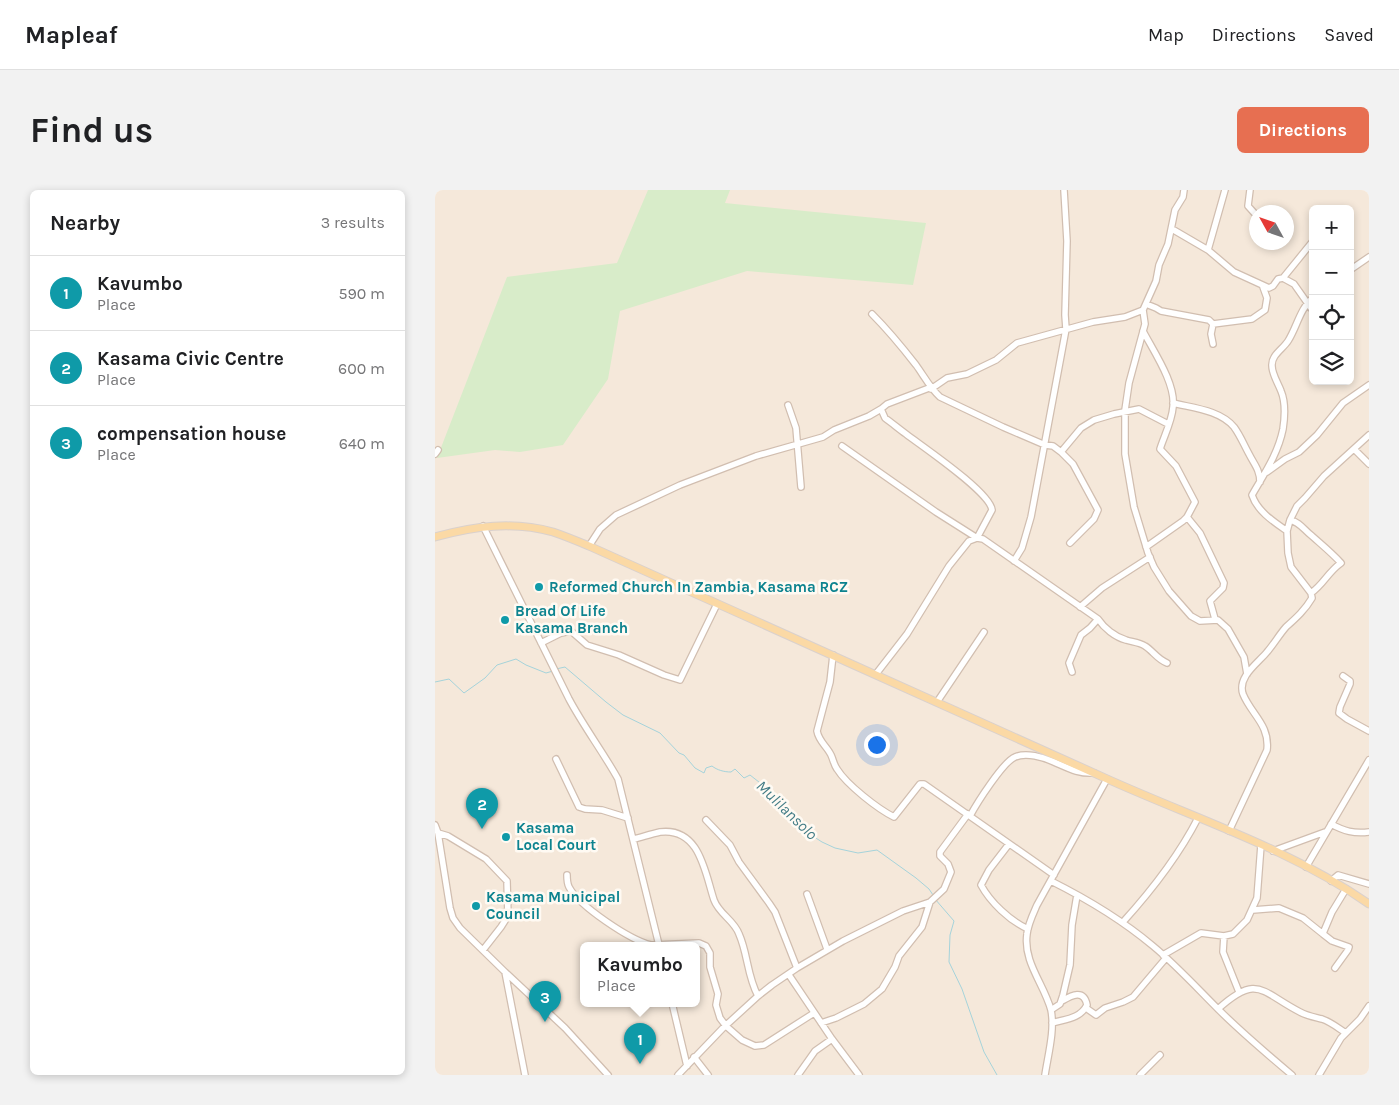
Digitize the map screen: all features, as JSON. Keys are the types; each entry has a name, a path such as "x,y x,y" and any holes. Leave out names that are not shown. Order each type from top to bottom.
{"main road":[{"path":"435,537 483,526 514,526 554,533 589,546 1107,779 1261,845 1306,867 1369,904"}],"street":[{"path":"1014,561 1022,548 1031,517 1066,329 1067,241 1064,190"},
{"path":"1183,190 1183,197 1175,210 1168,244 1159,265 1156,281 1145,307 1145,324 1129,383 1125,410 1125,454 1134,507 1150,557 1169,591 1191,616 1201,621 1215,619"},
{"path":"1208,250 1225,190"},
{"path":"1249,207 1250,190"},
{"path":"1172,229 1208,250 1234,272 1263,287 1269,288 1273,286 1278,278 1283,278 1294,284 1309,306"},
{"path":"1283,278 1309,246"},
{"path":"1354,267 1369,257"},
{"path":"1213,324 1252,319 1265,310 1267,298 1263,287"},
{"path":"1287,531 1271,520 1254,502 1252,495 1266,473 1277,450 1283,431 1285,410 1281,391 1271,363 1288,341 1306,303 1309,301"},
{"path":"589,546 600,530 616,515 680,485 756,456 796,443 823,437 834,430 869,416 887,404 929,388 931,389 947,378 967,374 996,360 1017,343 1066,329 1125,317 1145,307 1156,308 1161,312 1209,320 1213,324"},
{"path":"872,314 912,360 925,377 931,389 946,401 1045,445 1053,446 1073,464 1098,510 1094,519 1070,543"},
{"path":"1213,324 1211,334 1213,344"},
{"path":"1143,331 1173,392 1173,403 1160,449 1177,466 1195,502 1187,517 1146,547"},
{"path":"1266,473 1285,459 1299,452 1317,435 1343,403 1369,385"},
{"path":"1173,403 1207,411 1231,424 1260,472 1260,482"},
{"path":"788,405 796,428 801,487"},
{"path":"876,674 907,634 949,566 969,542 977,538 992,510 988,501 955,470 885,418 881,408"},
{"path":"1061,452 1081,428 1100,417 1125,410 1142,410 1168,424"},
{"path":"1229,831 1267,750 1268,744 1259,718 1243,694 1242,689 1247,674 1312,598 1311,593 1291,567 1288,554 1287,531 1290,520 1297,506 1369,435"},
{"path":"842,446 936,512 977,538 983,539 1098,619 1113,634 1145,646 1167,663"},
{"path":"1354,449 1369,464"},
{"path":"1187,517 1200,533 1224,583 1223,588 1210,601 1215,619 1228,629 1244,657 1247,674"},
{"path":"1290,520 1295,521 1304,528 1341,564 1332,569 1320,587 1311,593"},
{"path":"483,526 554,670 583,724 605,755 618,779 658,942"},
{"path":"1080,607 1102,588 1150,557"},
{"path":"541,643 561,633 571,631 587,645 628,658 664,675 680,680 717,604"},
{"path":"1072,672 1069,663 1081,635 1091,628 1098,619"},
{"path":"937,702 984,632"},
{"path":"833,655 830,682 817,731 818,737 831,754 836,768 841,774 876,806 894,818 922,783 1054,875"},
{"path":"1343,676 1350,681 1350,684 1339,713 1369,731"},
{"path":"821,1023 864,1004 882,989 891,976 901,953 919,933 933,900 944,889 951,872 948,864 940,856 941,852 1005,765 1017,756 1035,756 1080,773 1094,773"},
{"path":"556,759 579,807 602,810 628,818"},
{"path":"1306,867 1369,760"},
{"path":"1045,1075 1051,1010 1027,952 1028,929 1037,905 1107,779"},
{"path":"1123,922 1151,891 1171,863 1198,818"},
{"path":"706,820 730,844 739,862 769,902 797,968"},
{"path":"1331,824 1355,833 1369,832"},
{"path":"435,826 438,832 453,918 460,928 565,1028 608,1075"},
{"path":"438,832 486,859 507,881 507,916 483,950"},
{"path":"634,839 662,832 680,835 695,847 701,856 718,909 736,927 740,935 751,982 758,996"},
{"path":"1273,851 1325,832"},
{"path":"1009,844 981,884 1007,916 1017,924 1028,929"},
{"path":"1086,1008 1096,1015 1108,1006 1129,1000 1137,993 1165,956 1201,934 1224,936 1236,931 1247,920 1253,910 1259,886 1261,845"},
{"path":"567,875 569,888 580,900 604,920 646,942"},
{"path":"1331,881 1338,875 1369,884"},
{"path":"1051,881 1123,922 1165,956 1218,1009 1292,1075"},
{"path":"1323,934 1325,925 1345,889"},
{"path":"807,894 827,950"},
{"path":"1061,1001 1070,966 1072,925 1077,895"},
{"path":"678,1075 694,1057 758,996 797,968 827,950 903,911 933,900"},
{"path":"1253,910 1279,908 1303,918 1332,941 1349,947 1335,968"},
{"path":"1224,936 1223,952 1239,992"},
{"path":"700,944 708,948 710,953 710,967 717,994 716,1005 720,1018 726,1026 747,1044 764,1045 814,1013"},
{"path":"505,972 525,1075"},
{"path":"789,975 859,1075"},
{"path":"1218,1009 1239,992 1249,989 1263,991 1299,1012 1327,1021 1346,1033"},
{"path":"1051,1010 1073,994 1077,994 1087,1002 1086,1008 1076,1017 1051,1022"},
{"path":"1319,1075 1346,1033 1360,1019 1369,1006"},
{"path":"673,1007 687,1066"},
{"path":"798,1075 815,1051 832,1039"},
{"path":"1140,1075 1160,1055"},
{"path":"694,1057 708,1075"}],"shaded area":[{"path":"435,190 1369,190 1369,1075 435,1075"}],"green space":[{"path":"648,190 730,190 725,203 926,223 913,285 747,271 620,311 608,379 563,445 520,452 495,450 437,458 507,277 617,263"}],"waterway":[{"name":"Mulilansolo","path":"435,682 449,679 464,693 485,678 497,665 516,659 546,673 553,671"},
{"name":"Mulilansolo","path":"556,669 565,667 623,715 660,733 695,768 704,773 706,768 712,766 726,772 731,772 735,769 744,778 750,775 778,797 781,804 805,831 835,848 858,853 877,850 916,878 933,895"},
{"name":"Mulilansolo","path":"935,899 954,921 950,935 949,962 962,989 984,1052 997,1075"}],"place":[{"name":"Reformed Church In Zambia, Kasama RCZ","path":"539,587"},
{"name":"Bread Of Life Kasama Branch","path":"505,620"},
{"name":"Kasama Civic Centre","path":"482,829"},
{"name":"Kasama Local Court","path":"506,837"},
{"name":"Kasama Municipal Council","path":"476,906"},
{"name":"compensation house","path":"545,1022"},
{"name":"Kavumbo","path":"640,1064"}]}
